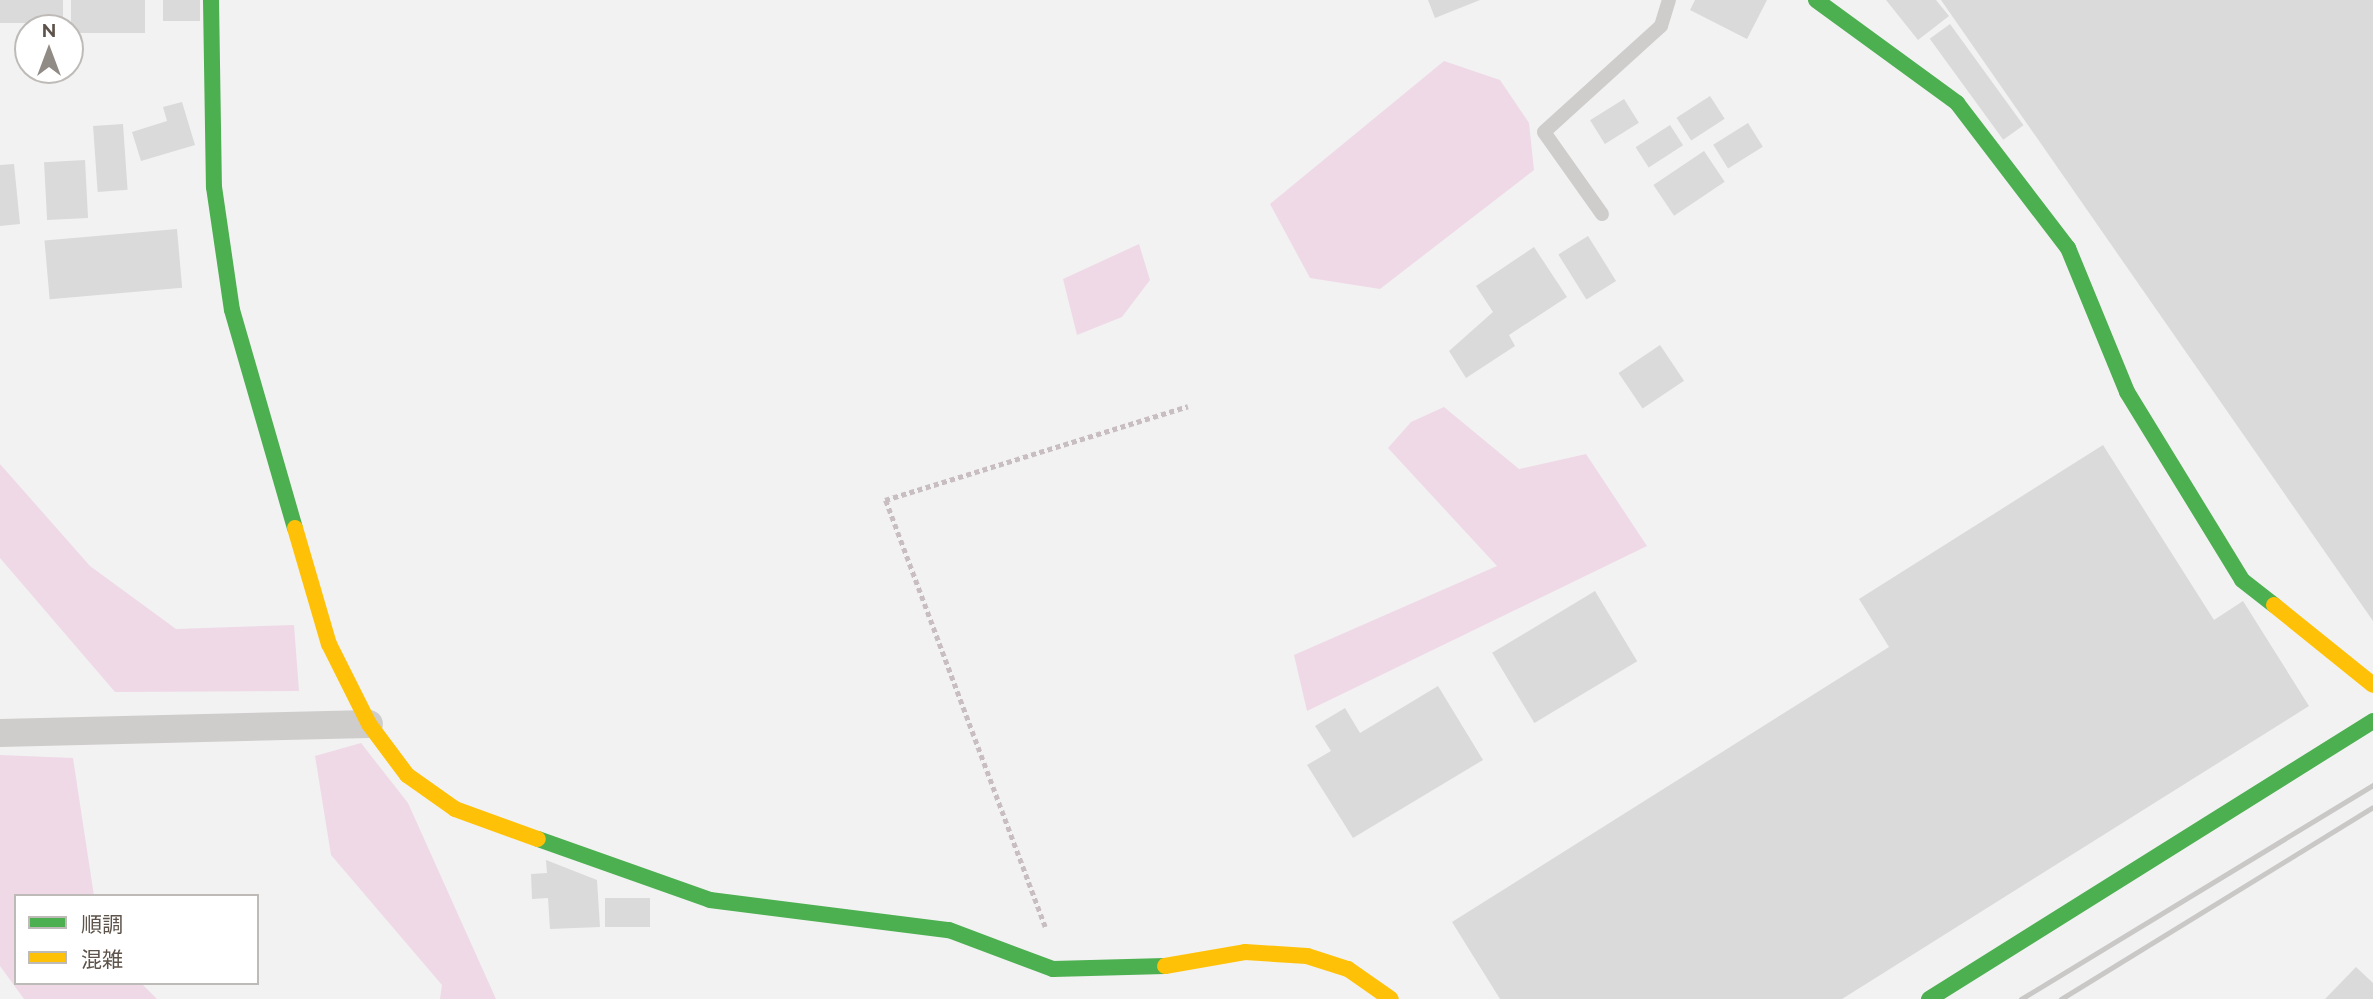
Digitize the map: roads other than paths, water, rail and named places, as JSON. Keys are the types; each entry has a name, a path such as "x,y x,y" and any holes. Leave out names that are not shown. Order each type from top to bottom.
{"street":[{"path":"211,0 214,187 232,310 329,644 369,724 407,775 454,809 555,849 710,900 949,930 1053,969 1155,967 1245,952 1307,956 1348,968 1391,999"},
{"path":"1816,0 1957,103 2068,248 2127,392 2242,580 2373,685"},
{"path":"1928,999 2373,721"},
{"path":"0,733 369,724"}],"lane":[{"path":"1602,214 1544,132 1661,26 1669,0"}],"railway":[{"path":"2021,999 2373,785"},
{"path":"2061,999 2373,807"}]}
